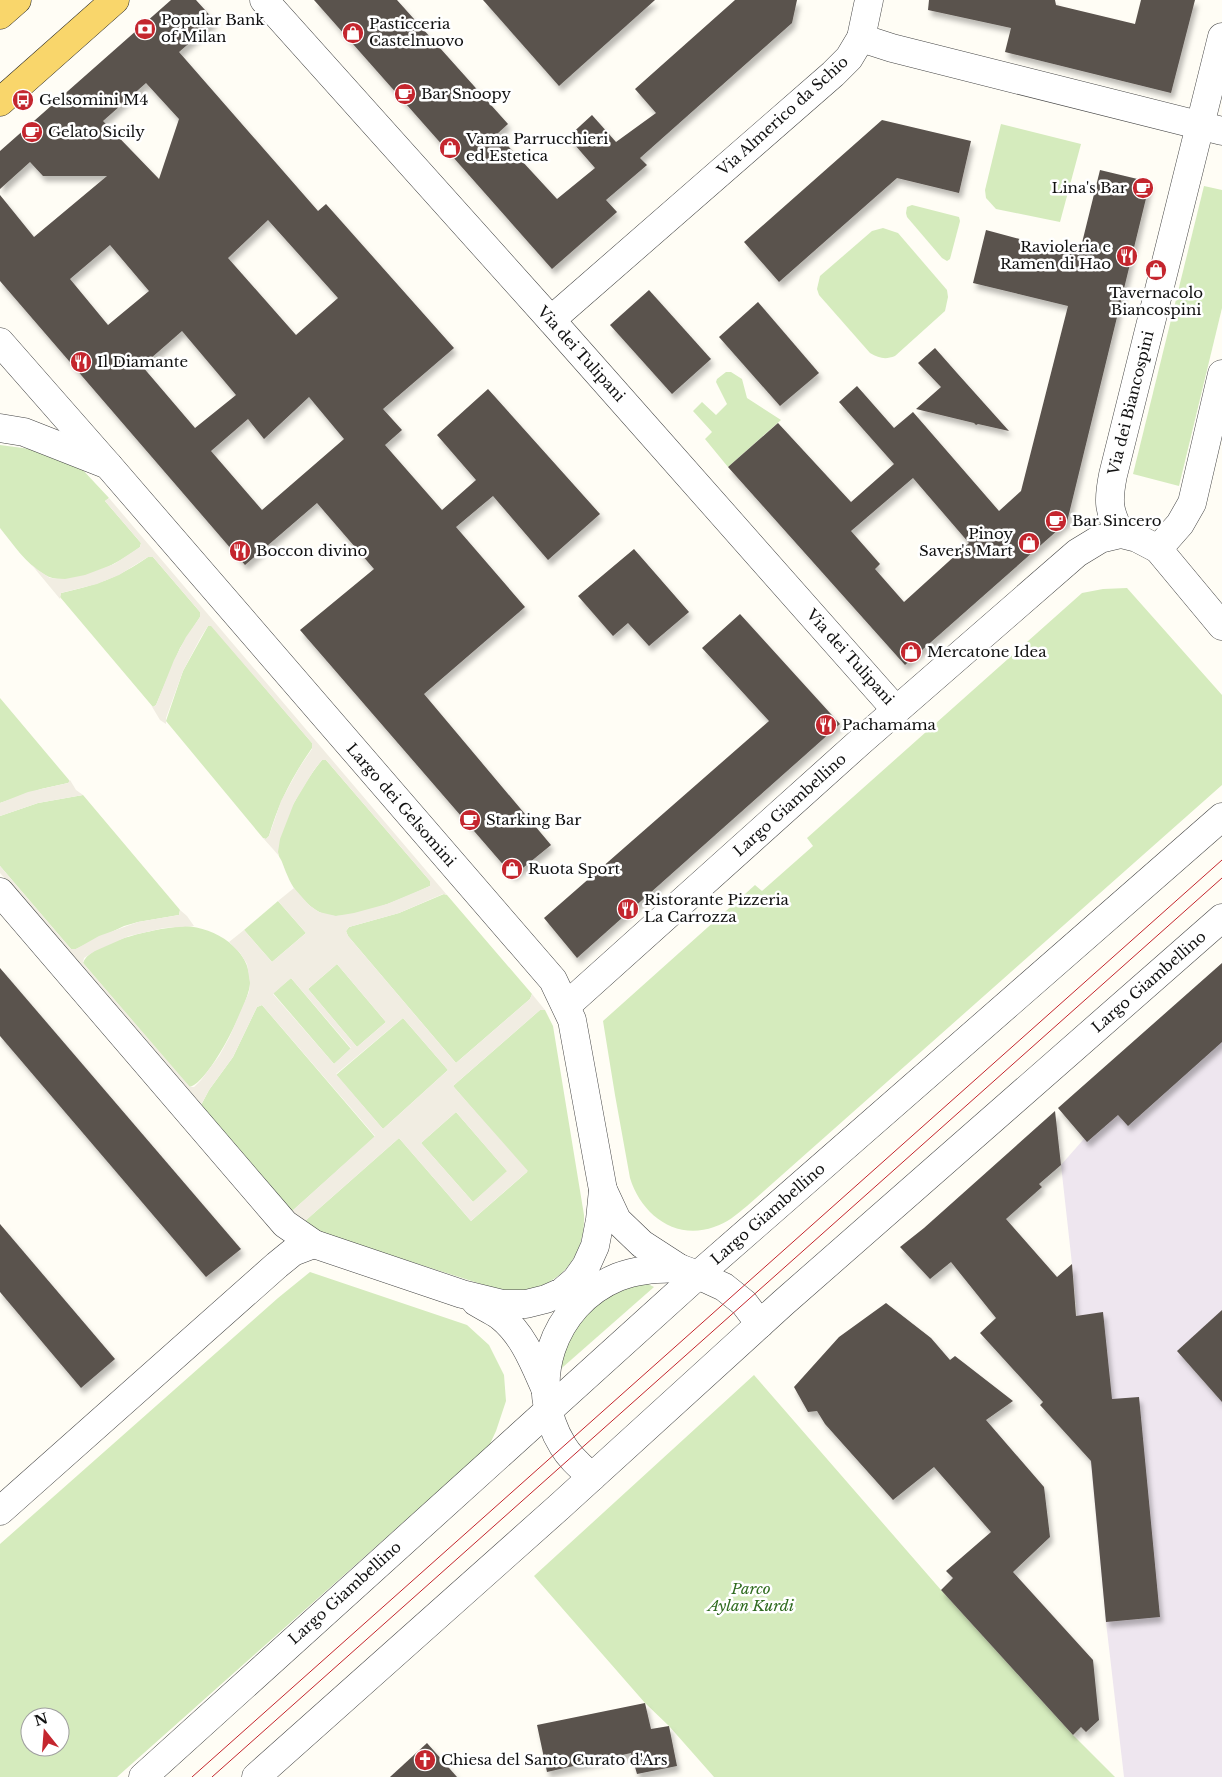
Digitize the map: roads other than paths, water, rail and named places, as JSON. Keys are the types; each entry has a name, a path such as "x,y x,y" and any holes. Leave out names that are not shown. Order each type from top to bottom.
{"main road":[{"path":"0,15 17,0"},
{"path":"0,102 115,0"}],"street":[{"name":"Via dei Tulipani","path":"264,0 551,320 896,710"},
{"path":"869,0 861,38 901,50 1211,128"},
{"name":"Via dei Biancospini","path":"1121,534 1112,517 1110,494 1211,128 1222,37"},
{"name":"Via Almerico da Schio","path":"551,320 833,74 849,58 861,38"},
{"name":"Largo dei Gelsomini","path":"0,342 553,980 572,1020 603,1190 617,1220 627,1231 642,1244 688,1272"},
{"path":"1158,549 1180,524 1192,503 1222,374"},
{"name":"Largo dei Gelsomini","path":"0,428 24,432 108,465"},
{"path":"1121,534 1137,538 1158,549 1222,626"},
{"name":"Largo Giambellino","path":"566,1006 896,710 1077,553 1100,539 1121,534"},
{"name":"Largo Giambellino","path":"143,1777 546,1399 688,1272 1222,818"},
{"name":"Largo dei Gelsomini","path":"0,892 285,1224 314,1244 462,1294 503,1304 526,1304 546,1300 562,1292 576,1280 586,1266 595,1246 603,1190"},
{"name":"Largo Giambellino","path":"256,1777 760,1324 1222,918"},
{"path":"0,1511 277,1265 293,1252 314,1244"},
{"path":"592,1477 571,1458 563,1446 556,1432 546,1399 547,1363 556,1335 570,1313 582,1300 595,1289 618,1278 632,1272 647,1270 688,1272"},
{"name":"Largo Giambellino","path":"688,1272 714,1281 734,1294 744,1303 760,1324"},
{"name":"Largo dei Gelsomini","path":"462,1294 500,1316 513,1329 526,1347 546,1399"}],"tram line":[{"path":"192,1777 1222,860"},
{"path":"212,1777 1222,878"}],"place":[{"name":"Popular Bank of Milan","path":"145,29"},
{"name":"Pasticceria Castelnuovo","path":"353,33"},
{"name":"Bar Snoopy","path":"405,94"},
{"name":"Gelsomini M4","path":"23,100"},
{"name":"Gelato Sicily","path":"32,132"},
{"name":"Vama Parrucchieri ed Estetica","path":"450,148"},
{"name":"Lina's Bar","path":"1143,188"},
{"name":"Ravioleria e Ramen di Hao","path":"1127,256"},
{"name":"Tavernacolo Biancospini","path":"1156,270"},
{"name":"Il Diamante","path":"81,362"},
{"name":"Bar Sincero","path":"1056,521"},
{"name":"Pinoy Saver's Mart","path":"1029,543"},
{"name":"Boccon divino","path":"240,551"},
{"name":"Mercatone Idea","path":"911,652"},
{"name":"Pachamama","path":"826,725"},
{"name":"Starking Bar","path":"470,820"},
{"name":"Ruota Sport","path":"512,869"},
{"name":"Ristorante Pizzeria La Carrozza","path":"628,909"},
{"name":"Chiesa del Santo Curato d'Ars","path":"425,1760"}],"park label":[{"name":"Parco Aylan Kurdi","path":"751,1598"}]}
